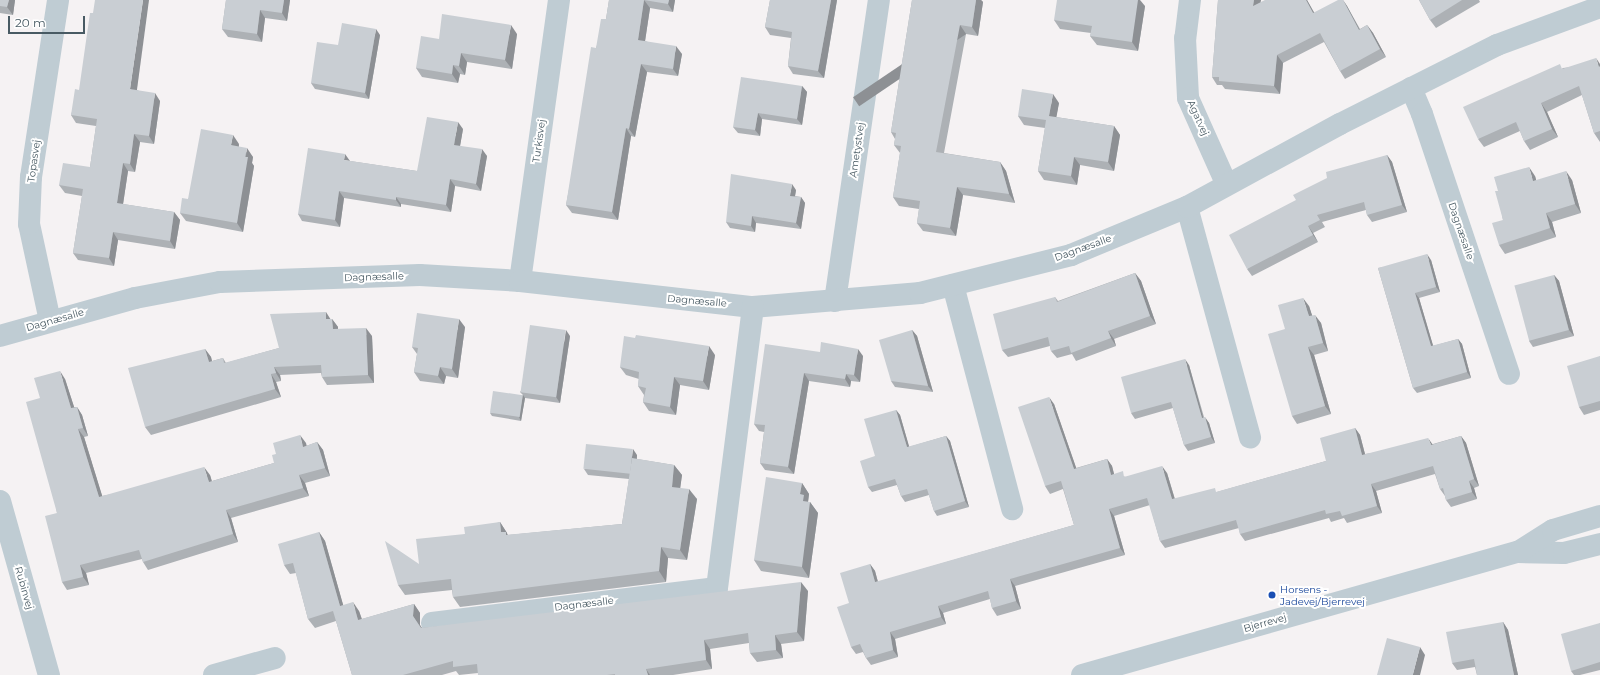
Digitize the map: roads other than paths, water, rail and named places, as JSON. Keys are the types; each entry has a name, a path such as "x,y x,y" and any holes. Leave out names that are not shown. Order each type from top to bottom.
{"street":[{"name":"Topasvej","path":"50,321 29,224 31,177 58,0"},
{"name":"Turkisvej","path":"520,281 559,0"},
{"name":"Ametystvej","path":"835,301 879,0"},
{"name":"Agatvej","path":"1190,0 1185,38 1188,98 1227,185"},
{"name":"Dagnæsalle","path":"0,336 134,298 220,282 420,275 520,281 753,307 920,293 1071,255 1187,207 1411,88 1497,45 1586,7"},
{"name":"Dagnæsalle","path":"1411,88 1422,114 1509,374"},
{"path":"1187,207 1250,438"},
{"path":"953,285 1012,509"},
{"name":"Dagnæsalle","path":"432,623 717,588 753,307"},
{"name":"Rubinvej","path":"0,501 49,675"},
{"name":"Bjerrevej","path":"1082,675 1518,552 1553,530 1600,516"},
{"name":"Bjerrevej","path":"1518,552 1564,553 1600,544"},
{"path":"214,675 275,658"}],"place":[{"name":"Horsens - Jadevej/Bjerrevej","path":"1272,595"}]}
